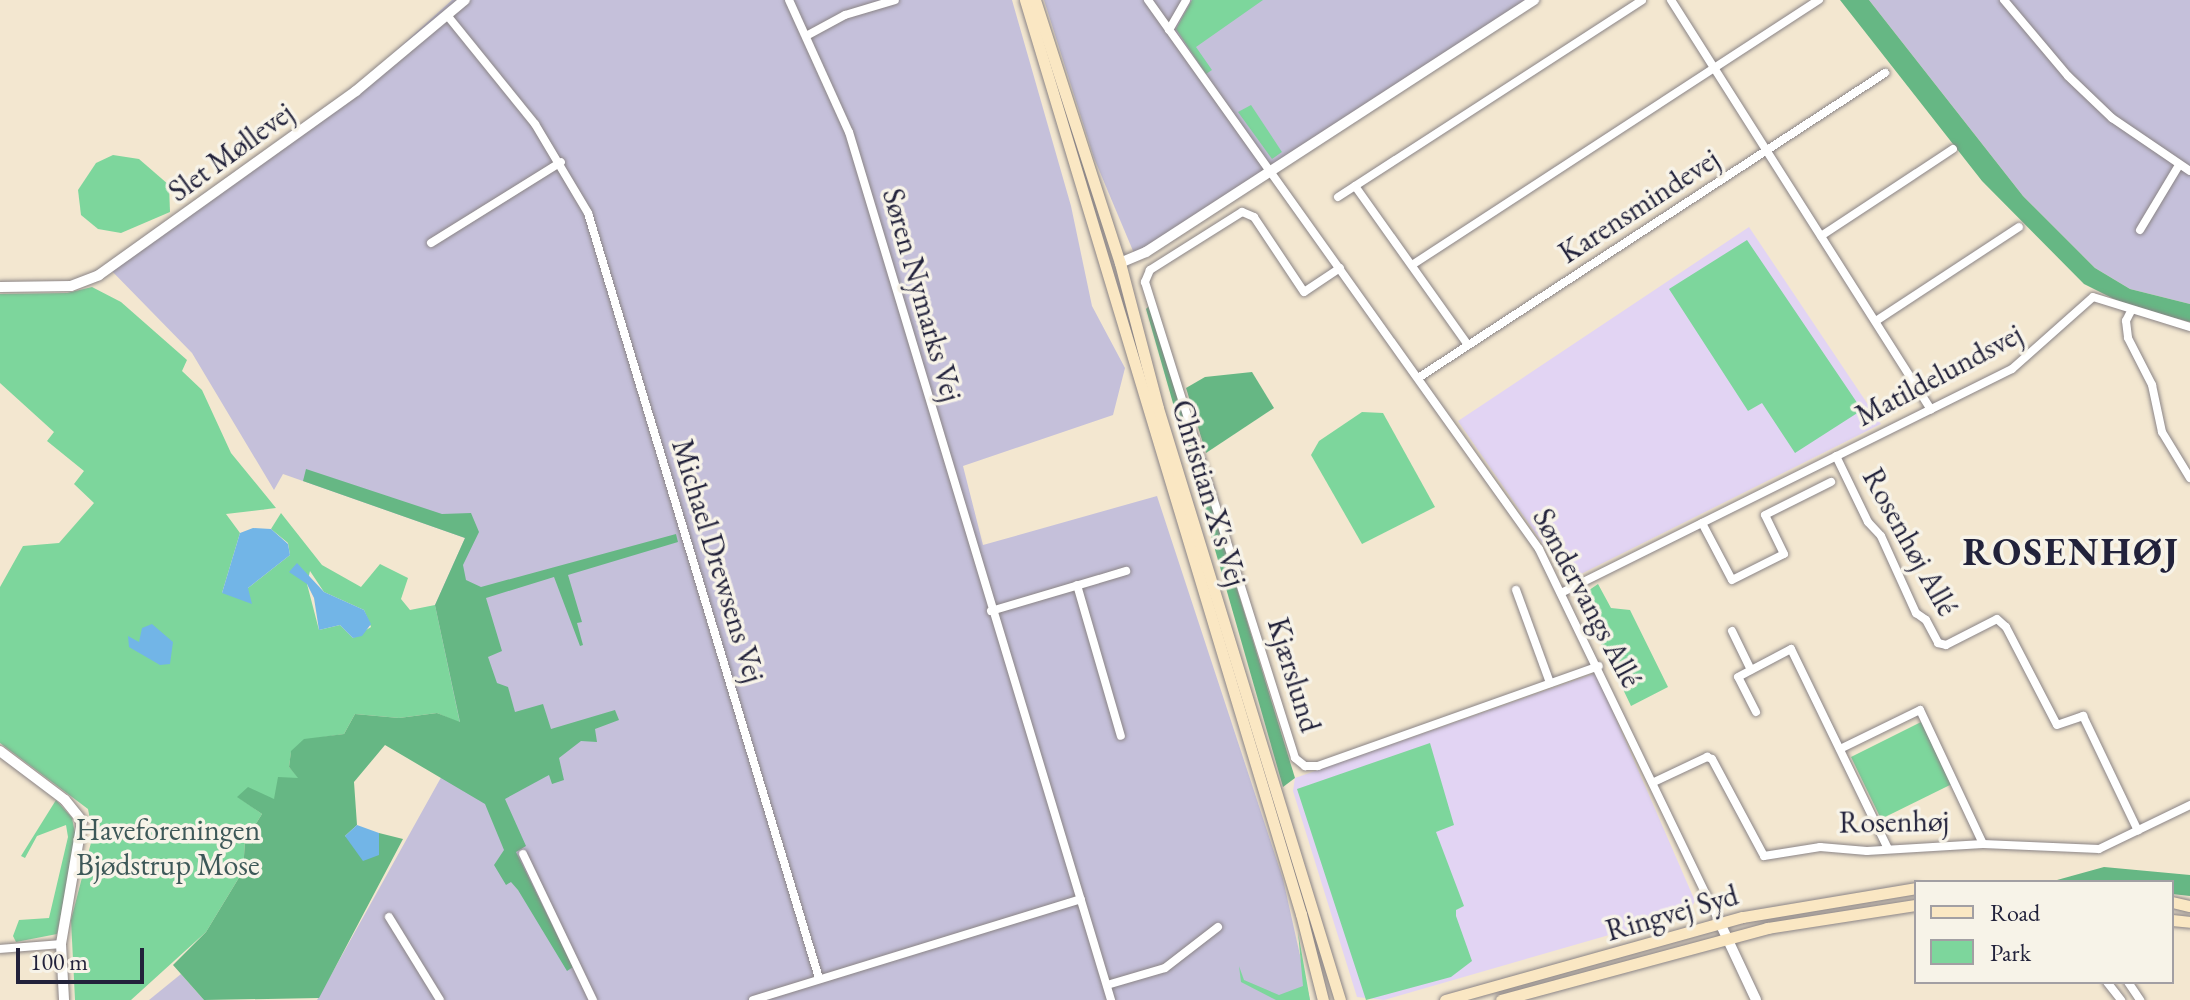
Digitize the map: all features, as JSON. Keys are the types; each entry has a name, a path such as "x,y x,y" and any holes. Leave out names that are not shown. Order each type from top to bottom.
{"main road":[{"name":"Christian X's Vej","path":"1025,0 1323,1000"},
{"name":"Christian X's Vej","path":"1035,0 1120,263 1163,422 1340,1000"},
{"path":"1073,159 1111,257 1120,263 1111,283"},
{"name":"Ringvej Syd","path":"1445,1000 1720,923 1826,899 1914,888"},
{"name":"Ringvej Syd","path":"1501,1000 1727,938 1813,918 1914,906"}],"street":[{"name":"Slet Møllevej","path":"0,287 71,286 99,275 356,91 465,0"},
{"name":"Søren Nymarks Vej","path":"789,0 808,35 849,132 991,611 1111,1000"},
{"path":"808,35 845,15 895,0"},
{"name":"Søndervangs Allé","path":"1148,0 1519,519 1563,592 1756,1000"},
{"path":"1169,30 1186,0"},
{"path":"1120,263 1534,0"},
{"path":"1338,197 1642,0"},
{"path":"1671,0 1931,409"},
{"path":"1412,265 1819,0"},
{"path":"2004,0 2091,98 2190,171"},
{"name":"Michael Drewsens Vej","path":"447,15 561,162 597,242 819,978"},
{"name":"Karensmindevej","path":"1418,378 1885,73"},
{"path":"1821,236 1953,149"},
{"path":"431,243 561,162"},
{"path":"2140,230 2179,165"},
{"path":"1355,186 1468,345"},
{"name":"Kjærslund","path":"1340,268 1304,292 1254,217 1242,212 1150,270 1145,282 1295,758 1305,766 1318,766 1599,666"},
{"path":"1876,321 2019,227"},
{"name":"Matildelundsvej","path":"1563,592 2033,355 2093,297 2190,327"},
{"path":"2131,311 2126,321 2128,338 2152,385 2162,432 2190,478"},
{"name":"Rosenhøj Allé","path":"1836,456 1868,522 1881,536 1916,613 1926,620 1938,643 1946,645 1997,619 2006,627 2057,725 2083,716 2138,831"},
{"path":"1702,523 1732,580 1784,554 1765,515 1831,482"},
{"path":"991,611 1126,571"},
{"path":"1077,585 1121,736"},
{"path":"1516,590 1550,683"},
{"path":"1732,631 1751,670"},
{"path":"1756,712 1738,677 1791,649 1888,849"},
{"path":"1840,749 1920,710 1983,844"},
{"path":"0,751 65,800 82,821 61,944 64,1000"},
{"name":"Rosenhøj","path":"1654,782 1707,757 1712,759 1764,856 1820,847 1888,849 1983,844 2099,849 2190,805"},
{"path":"523,854 593,1000"},
{"path":"753,1000 1081,899"},
{"path":"389,917 440,1000"},
{"path":"1107,985 1165,968 1218,927"},
{"path":"0,949 61,944"},
{"path":"2109,984 2121,1000"}],"shaded area":[{"path":"452,0 1012,0 1071,206 1092,306 1125,368 1113,415 963,466 983,545 1157,496 1283,879 1310,1000 317,1000 463,738 435,605 465,538 283,474 274,490 192,353 106,265 359,84"},
{"path":"1044,0 1533,0 1136,258 1094,158"},
{"path":"1869,0 2190,0 2190,304 2130,289 2095,268 2023,196"},
{"path":"1749,227 1881,424 1579,575 1563,573 1458,421"},
{"path":"1596,673 1695,901 1689,912 1384,1000 1357,997 1293,791 1295,778"},
{"path":"181,974 204,1000 149,1000"}],"green space":[{"path":"1192,0 1263,0 1196,47 1212,70 1206,74 1176,29"},
{"path":"1840,0 1869,0 2023,196 2095,268 2130,289 2190,304 2190,322 2128,306 2084,284 1982,181"},
{"path":"1251,105 1282,152 1272,159 1238,112"},
{"path":"113,155 139,159 169,185 170,212 121,233 98,229 81,215 78,190 96,163"},
{"path":"1747,240 1862,410 1795,453 1762,403 1748,411 1669,289"},
{"name":"Haveforeningen Bjødstrup Mose","path":"92,287 121,302 187,360 182,371 202,390 231,453 276,508 226,514 240,533 222,593 248,588 290,555 288,543 271,529 281,513 322,565 361,587 380,564 408,578 401,599 410,610 435,605 460,723 437,713 399,718 355,714 344,734 304,740 291,752 289,767 299,778 274,799 238,797 262,814 245,841 243,871 206,932 131,1000 75,1000 71,920 93,835 88,809 0,743 0,587 23,546 59,543 94,503 74,484 84,471 47,441 54,432 0,383 0,294 67,293","holes":["310,571 324,592 364,610 371,627 353,638 340,625 319,630 307,584"]},
{"path":"1150,305 1295,778 1283,787 1146,309"},
{"path":"1252,372 1274,408 1206,453 1186,388 1205,377"},
{"path":"1362,412 1383,413 1435,507 1362,544 1311,455 1319,441"},
{"path":"306,469 442,514 471,513 479,532 463,565 466,580 481,587 676,534 678,542 568,575 582,622 577,623 583,645 580,646 554,577 486,598 502,651 488,657 497,683 508,687 515,712 543,704 551,729 615,710 619,720 595,729 597,742 581,741 559,758 564,780 552,784 549,775 505,799 526,846 516,852 573,967 567,971 518,890 511,882 506,885 494,865 504,850 485,804 385,745 354,782 357,825 345,836 379,855 379,833 403,839 319,998 204,1000 173,965 206,932 243,871 245,841 262,814 237,797 248,787 274,799 278,777 298,778 289,767 291,751 304,739 344,734 355,714 399,718 437,713 460,722 435,605 465,538 303,481"},
{"path":"1598,584 1611,608 1630,610 1668,687 1631,706 1579,597"},
{"path":"1921,722 1952,784 1881,819 1851,757"},
{"path":"1430,743 1454,825 1436,832 1464,906 1456,910 1456,916 1472,961 1451,977 1366,1000 1297,789"},
{"path":"56,800 72,818 76,838 57,934 16,942 13,936 19,920 49,918 68,837 66,825 37,836 25,858 21,856"},
{"path":"2104,867 2190,875 2190,896 2174,894 2174,880 2057,880"},
{"path":"1298,932 1310,1000 1276,1000 1241,982 1239,966 1244,980 1279,995 1303,986"}],"water":[{"path":"253,528 271,529 288,544 290,555 248,588 252,604 222,593 240,533"},
{"path":"297,563 324,592 364,610 371,624 362,636 353,638 340,625 319,630 314,598 307,584 289,572"},
{"path":"152,624 173,642 170,664 160,665 129,647 128,636 139,642 142,628"},
{"path":"357,825 379,833 379,855 363,861 345,836"}],"district":[{"name":"ROSENHØJ","path":"2071,552"}]}
